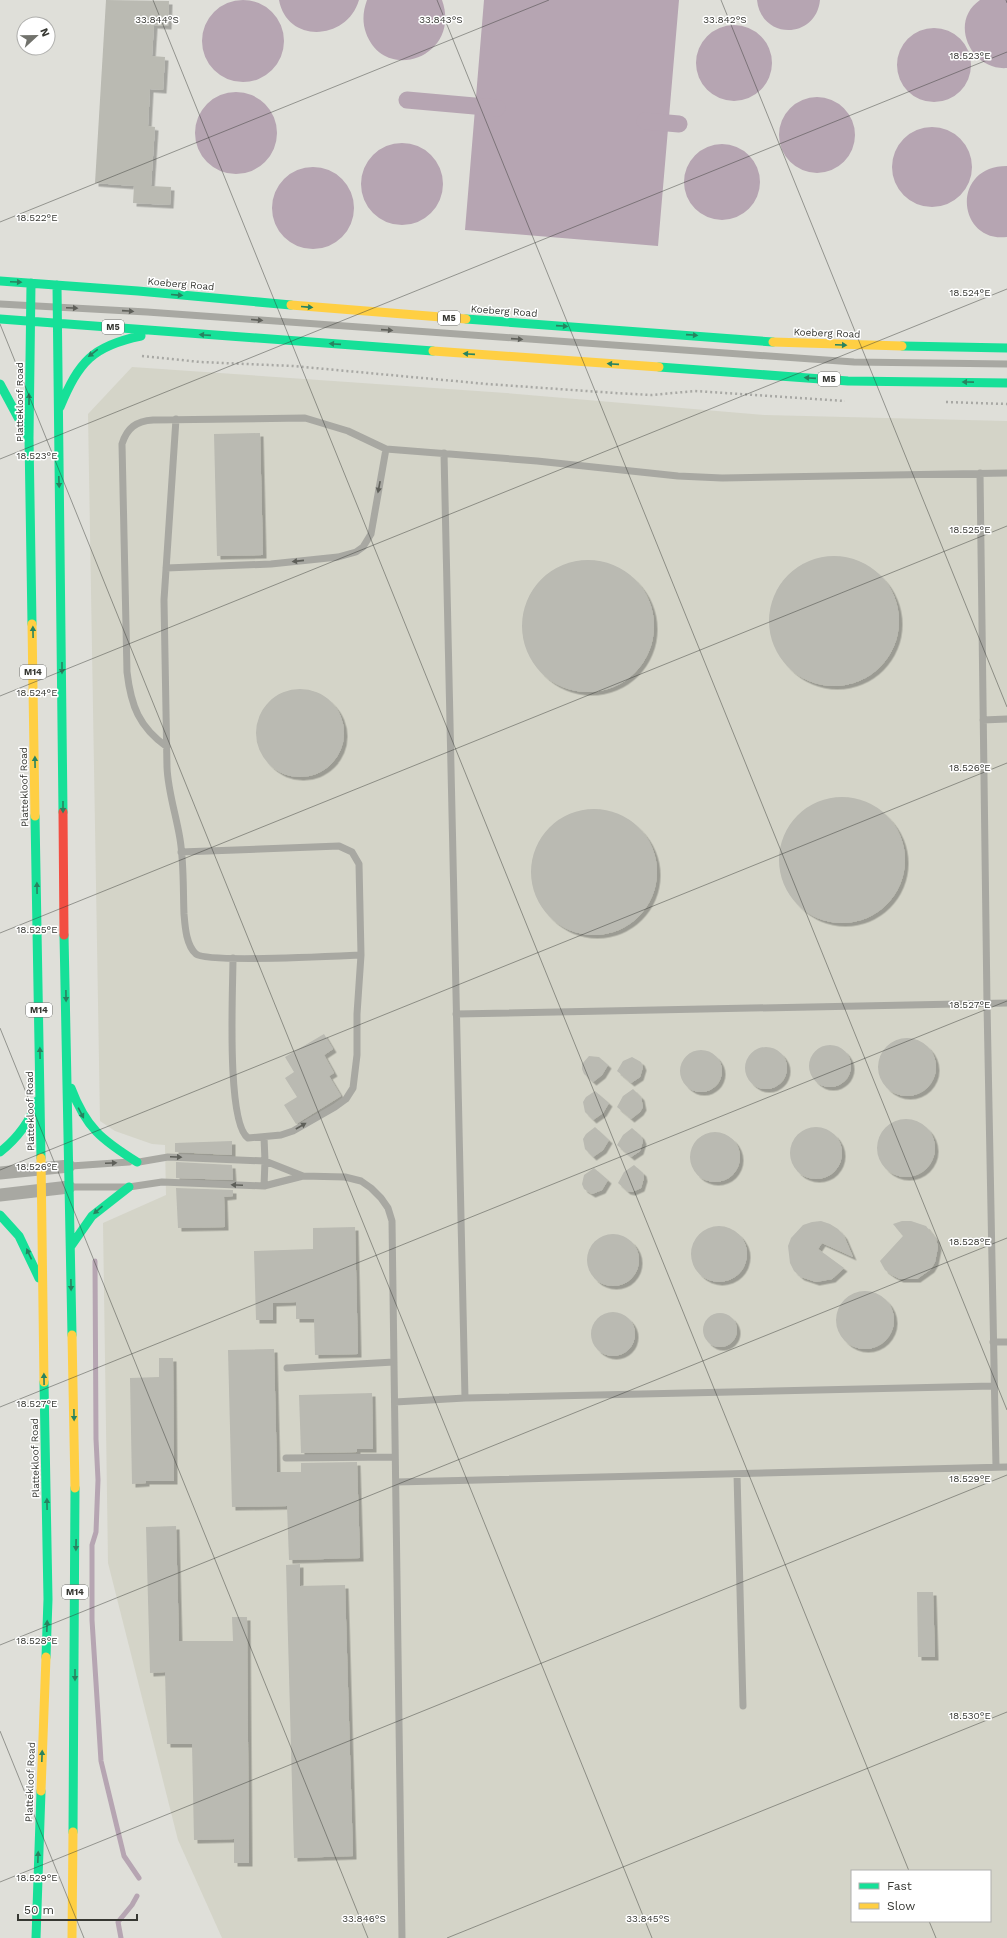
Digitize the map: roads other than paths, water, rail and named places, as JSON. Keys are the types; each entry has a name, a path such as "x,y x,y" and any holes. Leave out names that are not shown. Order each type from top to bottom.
{"main road":[{"name":"Koeberg Road","path":"0,281 31,282 311,307 760,341 839,345 1007,348"},
{"name":"Plattekloof Road","path":"31,282 29,438 48,1599 36,1938"},
{"name":"M14","path":"57,285 57,415 61,534 63,871 76,1532 72,1938"},
{"name":"M5","path":"0,319 848,381 1007,383"},
{"path":"57,415 75,373 90,354 103,346 122,339 170,332"},
{"path":"0,384 29,438"},
{"path":"67,1077 76,1102 94,1132 108,1145 137,1162"},
{"path":"0,1152 15,1141 24,1130 32,1116 40,1092"},
{"path":"70,1246 92,1216 129,1187"},
{"path":"0,1215 21,1239 43,1290"}],"street":[{"path":"0,1173 69,1166"},
{"path":"0,1195 42,1191 70,1186"}],"lane":[{"path":"0,304 854,362 1007,364"},
{"path":"167,747 148,731 137,712 129,690 127,672 122,444 130,428 140,422 176,419 305,418 348,431 386,449 444,453 678,476 722,478 1007,473"},
{"path":"176,419 166,568 164,633 168,782 181,852 185,923 192,949 197,955 205,958 306,958 361,955"},
{"path":"166,568 271,564 338,557 356,552 363,547 371,534 386,449"},
{"path":"444,453 465,1398"},
{"path":"980,473 993,1386 996,1467"},
{"path":"983,720 1007,719"},
{"path":"181,852 324,846 346,848 356,856 359,864 361,955 357,1014 358,1055 353,1088 346,1099 335,1107 293,1131 281,1135 252,1139 244,1136 236,1108 232,1063 233,958"},
{"path":"456,1014 1007,1004"},
{"path":"264,1138 264,1186"},
{"path":"69,1166 137,1162 168,1157 265,1160 303,1176"},
{"path":"70,1186 129,1187 162,1182 264,1186 303,1176 345,1177 361,1181 381,1198 388,1208 392,1221 402,1938"},
{"path":"993,1342 1007,1342"},
{"path":"288,1368 394,1362"},
{"path":"395,1402 465,1398 993,1386"},
{"path":"286,1458 396,1457"},
{"path":"396,1482 1007,1467"},
{"path":"737,1474 743,1706"}],"waterway":[{"path":"407,100 497,108"},
{"path":"645,121 679,124"},
{"path":"95,1261 96,1439 98,1480 96,1532 92,1545 92,1620 101,1761 124,1856 139,1878"},
{"path":"121,1938 118,1922 132,1905 137,1896"}]}
